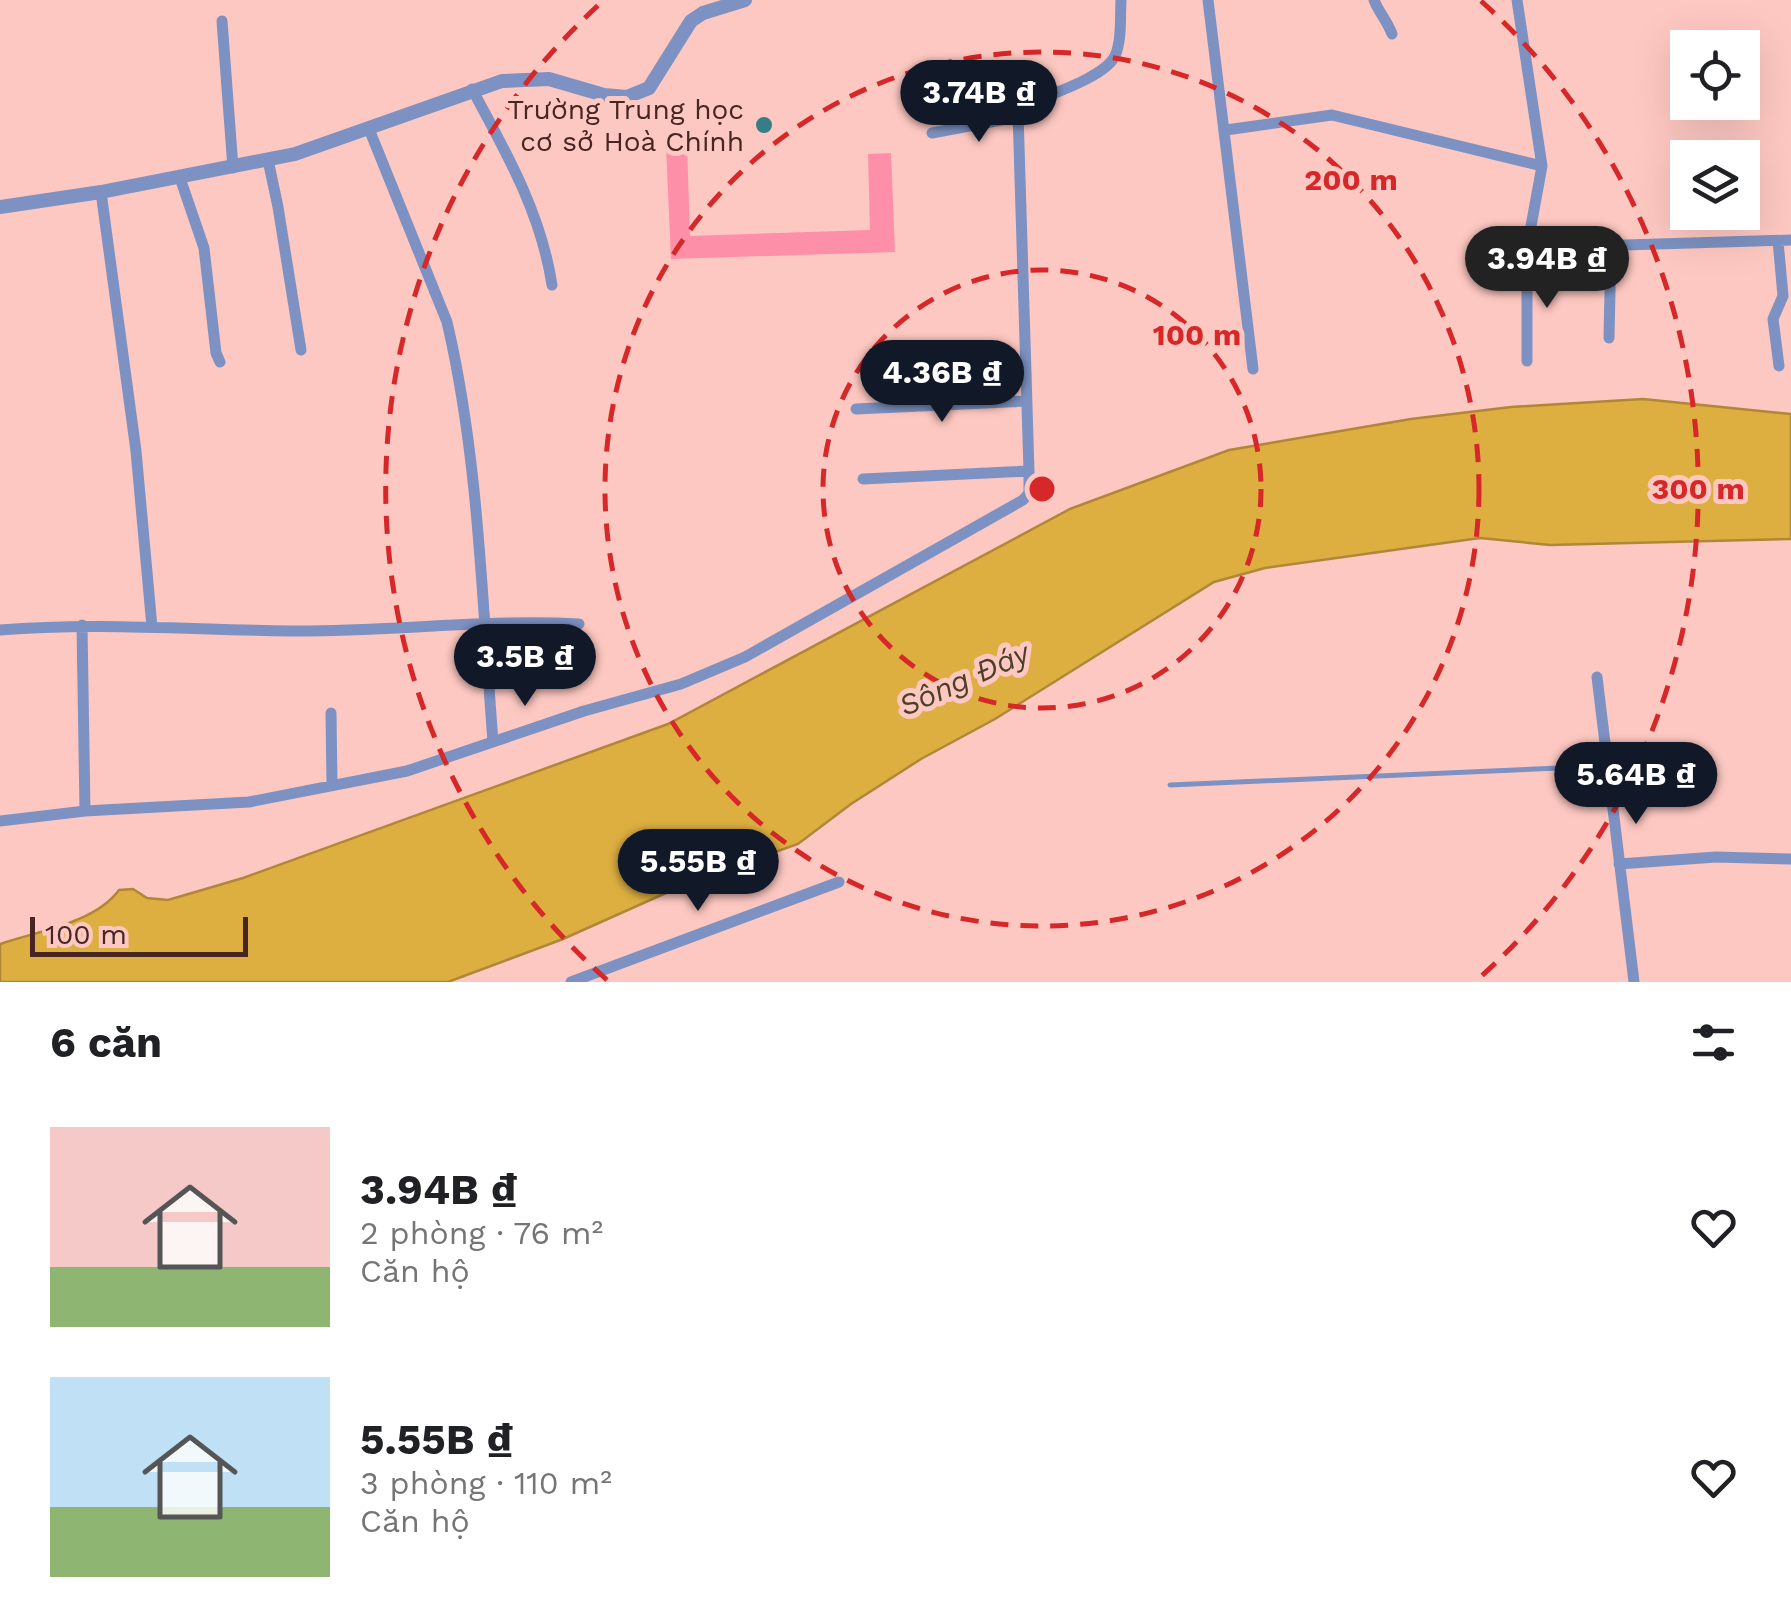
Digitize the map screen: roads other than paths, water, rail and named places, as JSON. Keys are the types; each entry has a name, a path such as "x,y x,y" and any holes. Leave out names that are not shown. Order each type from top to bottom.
{"street":[{"path":"0,207 268,160 502,81 549,78 604,95 627,97 649,88 691,21 703,13 745,0"},
{"path":"0,822 85,811 249,802 407,771 584,710 682,684 744,657 1023,500 1028,493 1029,471 1018,117 1024,106 1095,74 1112,62 1118,46 1121,0"},
{"path":"1208,0 1253,369"},
{"path":"1374,0 1386,16 1392,34"},
{"path":"1518,0 1542,166 1527,248 1784,241 1784,296 1773,320 1779,366"},
{"path":"222,21 233,168"},
{"path":"472,89 528,198 546,247 552,285"},
{"path":"1226,130 1332,116 1542,166"},
{"path":"932,133 1018,117"},
{"path":"368,129 447,322 467,443 486,623 493,742"},
{"path":"268,160 301,350"},
{"path":"180,178 204,248 220,362"},
{"path":"101,192 136,450 152,628"},
{"path":"1608,338 1610,246"},
{"path":"1528,361 1527,263 1537,248"},
{"path":"856,409 1026,401"},
{"path":"862,479 1029,471"},
{"path":"0,630 82,626 292,631 486,623 580,624"},
{"path":"82,626 85,811"},
{"path":"1597,676 1634,982"},
{"path":"331,713 332,785"},
{"path":"1619,864 1703,857 1791,859"},
{"path":"570,982 839,882"}],"lane":[{"path":"1170,786 1609,766"}],"water":[{"name":"Sông Đáy","path":"1643,399 1791,414 1791,539 1550,545 1480,538 1265,568 1214,582 995,719 921,759 798,844 695,880 563,939 448,982 0,982 0,944 81,918 96,911 119,890 133,889 147,898 168,900 243,878 668,724 1070,509 1229,450 1411,419 1511,407"}],"place":[{"name":"Trường Trung học cơ sở Hoà Chính","path":"764,125"}]}
